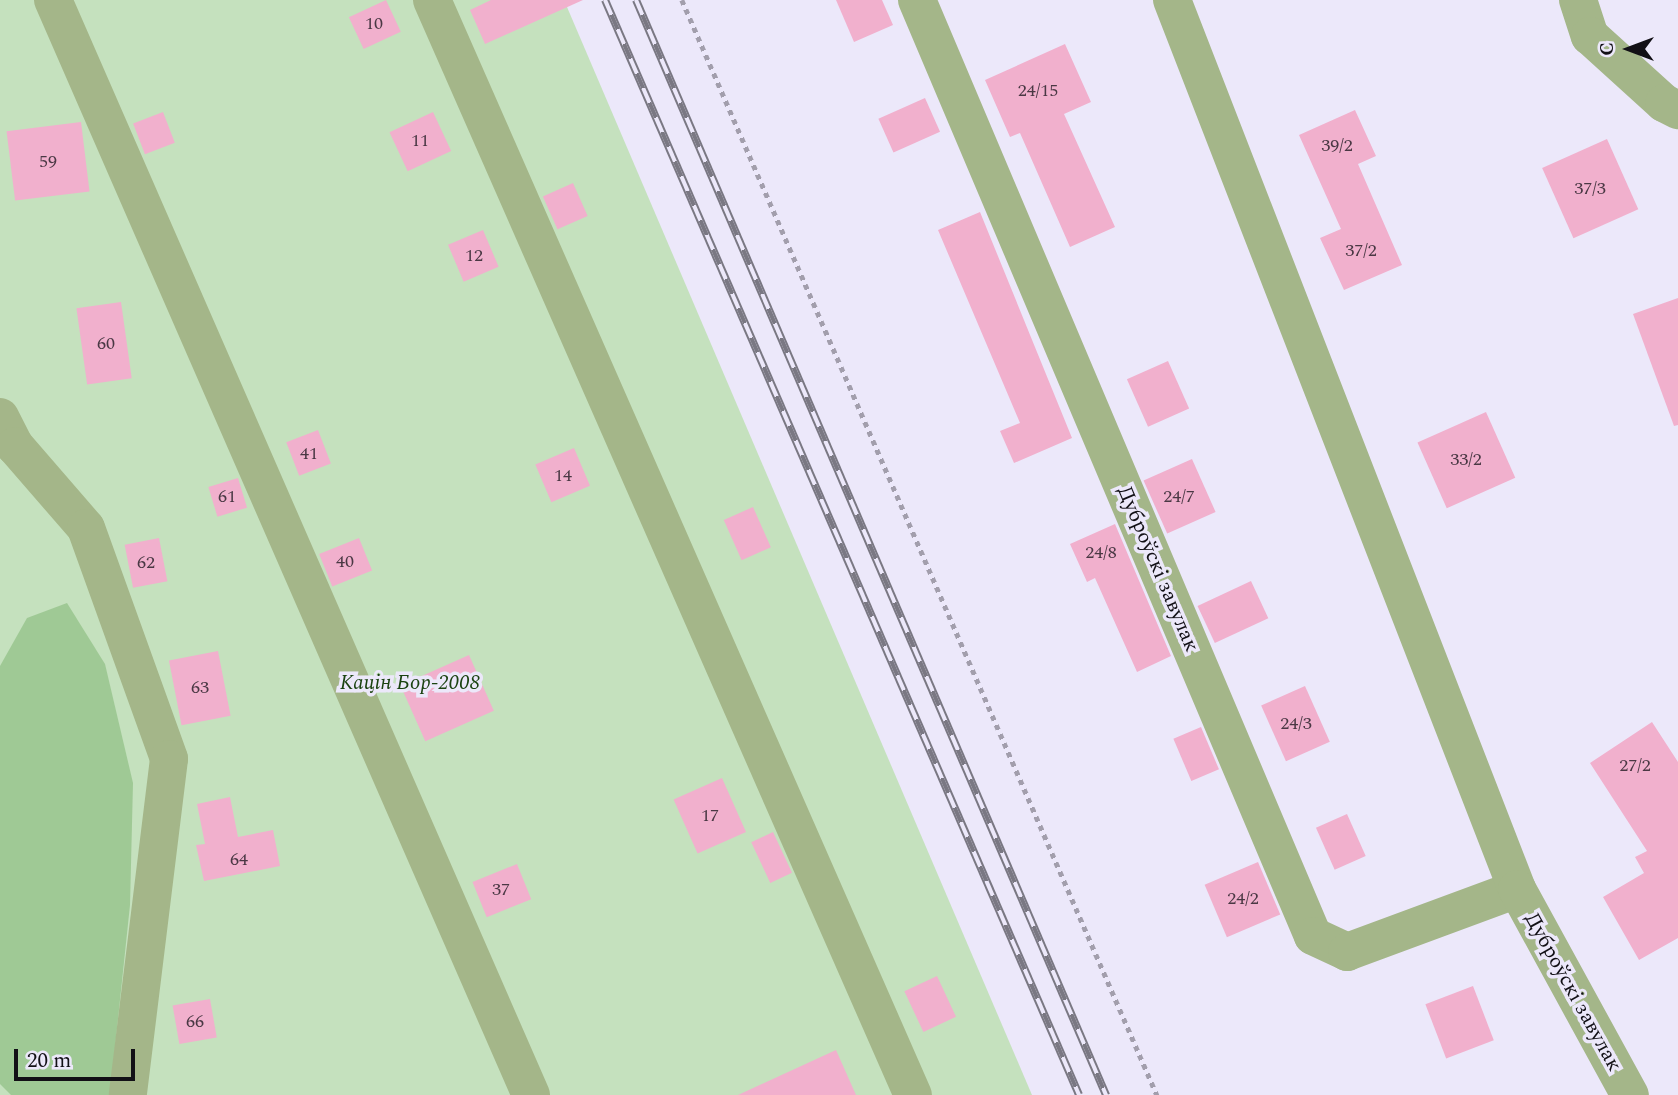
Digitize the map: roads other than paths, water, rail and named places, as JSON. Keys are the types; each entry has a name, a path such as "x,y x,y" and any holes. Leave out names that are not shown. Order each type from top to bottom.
{"street":[{"path":"54,0 531,1095"},
{"path":"432,0 913,1095"},
{"name":"Дуброўскі завулак","path":"917,0 1313,936 1346,952 1517,889"},
{"name":"Дуброўскі завулак","path":"1172,0 1517,889 1629,1095"},
{"path":"1578,0 1590,36 1664,103 1678,110"},
{"path":"0,417 15,446 86,528 169,759 128,1095"}],"railway":[{"path":"605,0 1079,1095"},
{"path":"636,0 1106,1095"}],"park label":[{"name":"Кацін Бор-2008","path":"410,683"}]}
